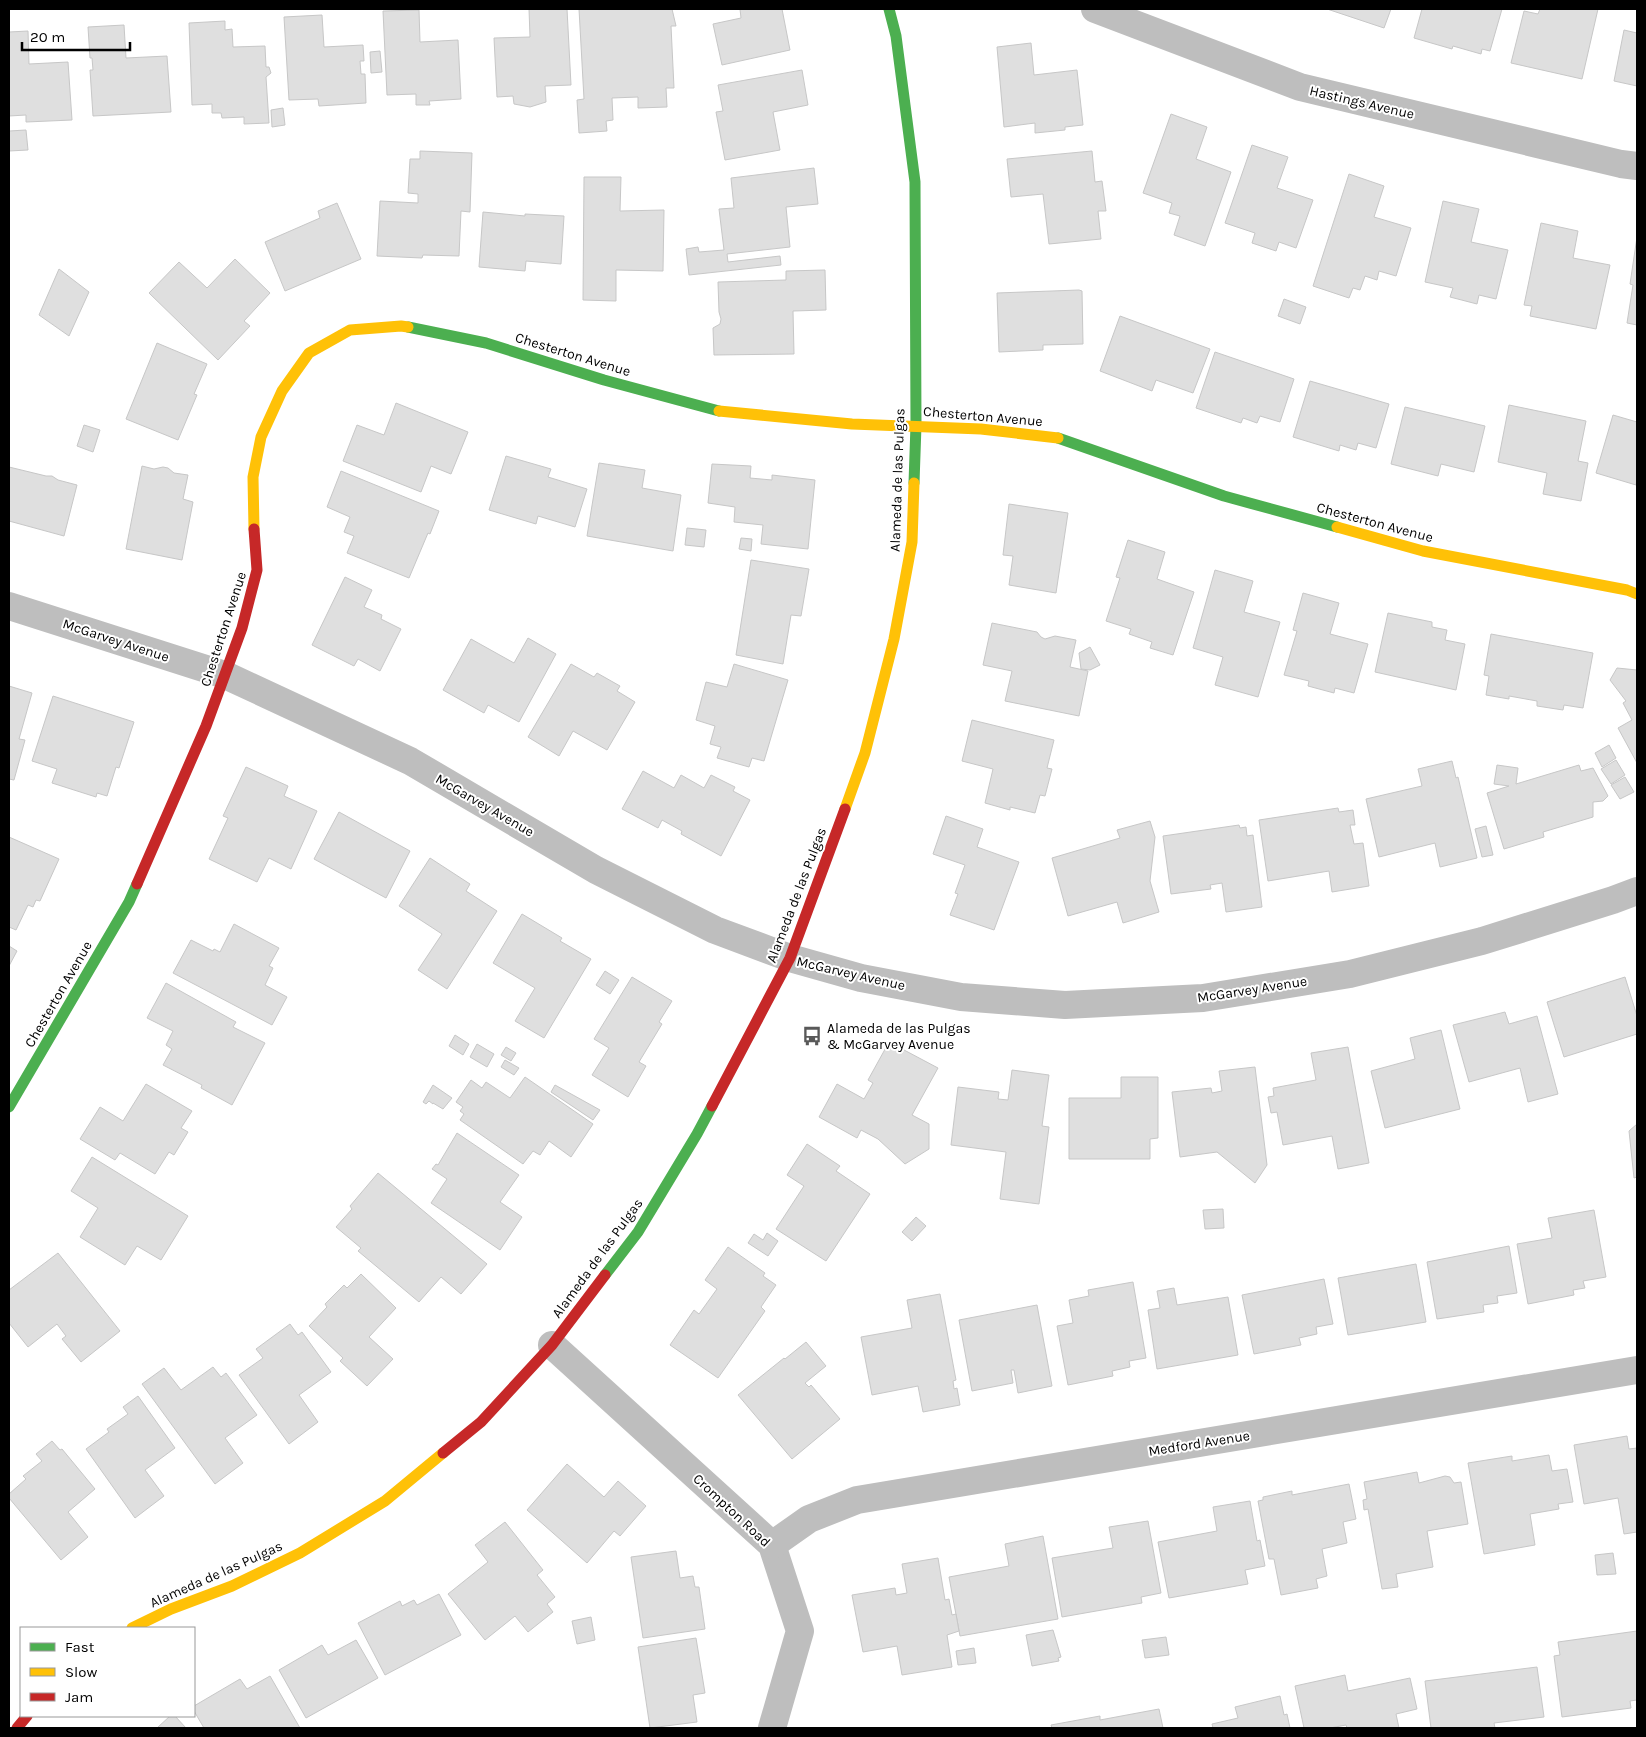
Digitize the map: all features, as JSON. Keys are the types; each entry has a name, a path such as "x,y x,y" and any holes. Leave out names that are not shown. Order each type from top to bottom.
{"street":[{"name":"Alameda de las Pulgas","path":"134,1627 171,1609 232,1586 300,1553 385,1501 481,1422 552,1345 638,1232 697,1134 790,958 865,753 894,639 912,542 916,425 915,182 896,36 889,9"},
{"name":"Hastings Avenue","path":"1095,9 1300,87 1621,164 1637,166"},
{"name":"Chesterton Avenue","path":"9,1108 129,902 206,726 242,628 257,570 253,477 261,437 282,391 309,353 350,330 401,326 486,343 604,380 714,411 852,424 982,428 1062,438 1224,496 1423,551 1628,590 1637,594"},
{"name":"McGarvey Avenue","path":"9,606 225,675 410,761 596,870 714,930 790,958 861,978 962,996 1065,1005 1202,998 1350,974 1482,941 1637,891"},
{"name":"Crompton Road","path":"552,1345 772,1546 800,1631 772,1728"},
{"name":"Medford Avenue","path":"772,1546 809,1519 856,1500 1637,1370"},
{"path":"17,1728 26,1717"}],"building":[{"path":"529,9 567,9 571,85 545,86 546,102 530,107 514,104 513,96 497,97 494,38 530,37"},
{"path":"579,9 672,9 676,26 671,26 674,88 666,88 667,107 638,108 638,97 612,98 613,120 606,121 607,131 579,133 577,100 584,99"},
{"path":"740,9 782,9 790,50 722,65 713,24 741,18"},
{"path":"1327,9 1391,9 1384,28"},
{"path":"1422,9 1502,9 1490,51 1482,49 1481,54 1453,46 1452,49 1414,38"},
{"path":"1540,9 1598,9 1582,79 1511,63 1524,11 1538,14"},
{"path":"419,10 420,42 458,40 461,99 429,101 430,105 416,105 416,94 387,95 383,11"},
{"path":"322,15 324,47 363,45 364,61 360,61 361,74 365,74 366,103 319,106 318,99 289,100 284,17"},
{"path":"225,21 225,30 232,29 233,47 265,46 266,67 269,67 271,73 266,77 269,123 244,124 244,117 222,118 221,113 212,113 212,104 192,105 189,23"},
{"path":"124,25 126,58 167,56 171,112 93,116 90,70 93,70 92,58 90,58 88,27"},
{"path":"1624,30 1637,33 1637,86 1614,81"},
{"path":"28,31 29,64 68,62 72,120 26,122 26,115 9,116 9,32"},
{"path":"1031,43 1034,75 1077,70 1083,125 1065,127 1065,130 1035,133 1035,123 1004,127 997,47"},
{"path":"380,51 382,72 371,73 370,52"},
{"path":"802,70 808,105 773,112 780,150 725,160 716,112 723,111 718,85"},
{"path":"283,108 285,125 272,127 271,110"},
{"path":"1171,114 1207,127 1196,159 1231,172 1205,246 1174,235 1180,216 1169,213 1172,203 1143,193"},
{"path":"26,130 28,150 9,151 9,131"},
{"path":"1252,145 1288,157 1277,188 1313,200 1296,248 1279,242 1276,251 1252,243 1255,233 1225,223"},
{"path":"420,151 472,153 470,212 461,211 459,256 423,255 422,258 377,256 380,201 418,203 418,194 408,193 410,159 420,159"},
{"path":"1092,151 1095,182 1102,181 1106,211 1098,211 1101,239 1049,244 1043,194 1011,197 1007,159"},
{"path":"814,168 818,204 786,207 790,247 727,254 728,262 780,256 781,265 689,275 686,249 698,247 699,252 724,250 719,209 734,208 731,178"},
{"path":"1349,174 1384,186 1374,217 1411,228 1396,276 1379,271 1377,280 1365,276 1360,290 1353,288 1349,298 1313,286"},
{"path":"584,177 621,177 620,211 664,210 663,271 616,270 616,301 583,300"},
{"path":"1443,201 1479,209 1471,242 1508,250 1496,299 1479,295 1477,304 1450,297 1453,288 1425,282"},
{"path":"337,203 361,259 285,291 265,242 320,218 318,211"},
{"path":"483,212 525,216 525,214 564,216 561,264 526,261 525,271 479,267"},
{"path":"1541,223 1578,231 1573,258 1610,265 1596,329 1530,316 1532,306 1524,305"},
{"path":"1637,237 1637,325 1627,323 1633,285 1630,284"},
{"path":"235,259 270,293 244,321 250,326 218,360 149,293 179,262 207,288"},
{"path":"59,269 89,292 69,336 39,315"},
{"path":"825,270 826,310 793,311 794,354 714,355 713,328 720,324 721,319 718,282 786,280 786,271"},
{"path":"1082,291 1083,344 1043,345 1043,350 999,352 997,293"},
{"path":"1284,299 1306,307 1300,324 1278,316"},
{"path":"1120,316 1210,349 1193,393 1156,380 1152,391 1100,371"},
{"path":"157,343 207,364 194,394 197,395 178,440 126,419"},
{"path":"1215,352 1294,379 1280,422 1260,416 1257,423 1243,418 1241,423 1196,408"},
{"path":"1310,381 1389,404 1376,448 1358,443 1356,450 1340,445 1339,451 1293,437"},
{"path":"396,403 468,432 451,474 431,466 421,492 343,461 357,425 384,435"},
{"path":"1509,405 1586,421 1578,461 1588,463 1581,501 1543,494 1547,473 1498,462"},
{"path":"1405,407 1485,426 1474,472 1441,464 1438,476 1391,464"},
{"path":"1613,415 1637,422 1636,485 1596,473"},
{"path":"84,425 100,430 93,452 77,446"},
{"path":"506,456 551,469 548,477 587,489 575,527 538,516 536,524 489,510"},
{"path":"599,463 645,470 642,488 681,495 673,551 587,536"},
{"path":"712,464 751,466 750,478 772,480 772,475 815,480 808,549 761,544 763,525 734,522 735,507 708,503"},
{"path":"142,466 154,469 163,467 168,468 174,473 188,475 183,499 193,502 182,560 126,549"},
{"path":"9,467 52,476 58,480 77,485 64,536 9,521"},
{"path":"341,471 439,511 409,578 347,553 354,536 344,532 350,517 327,507"},
{"path":"1009,504 1068,513 1056,593 1009,585 1013,556 1003,555"},
{"path":"687,528 706,530 704,547 685,545"},
{"path":"741,538 752,539 751,551 739,549"},
{"path":"1128,540 1165,552 1157,579 1194,592 1173,655 1150,648 1152,642 1129,634 1131,629 1106,621 1120,578 1116,577"},
{"path":"751,560 809,569 801,616 791,615 783,664 736,655"},
{"path":"1215,570 1253,581 1244,612 1280,622 1258,697 1215,685 1223,657 1193,648"},
{"path":"345,577 372,590 364,607 382,615 381,619 401,629 380,671 358,659 354,666 312,645"},
{"path":"1303,593 1339,603 1330,634 1368,644 1354,693 1335,688 1334,693 1308,686 1309,681 1284,675 1297,631 1293,630"},
{"path":"1388,613 1432,622 1432,627 1447,630 1445,640 1465,644 1456,690 1375,672"},
{"path":"992,623 1037,632 1045,639 1055,636 1076,640 1070,667 1088,671 1079,716 1005,701 1012,671 983,665"},
{"path":"1491,634 1593,653 1583,708 1564,705 1563,710 1537,706 1537,701 1509,696 1509,699 1486,695 1489,676 1484,675"},
{"path":"528,638 556,654 519,722 488,705 484,713 443,690 471,639 514,663"},
{"path":"1090,647 1100,665 1090,670 1081,669 1079,653"},
{"path":"571,664 594,677 597,673 620,686 617,691 635,702 607,750 573,731 559,756 528,737"},
{"path":"734,664 788,680 764,761 752,758 749,767 717,758 721,747 710,744 715,726 696,720 706,682 727,687"},
{"path":"1617,668 1637,670 1637,763 1618,728 1632,720 1623,703 1626,701 1610,680"},
{"path":"9,686 32,693 19,739 25,740 14,780 9,779"},
{"path":"53,696 134,722 119,768 116,767 107,796 97,793 96,797 52,783 57,769 32,761"},
{"path":"972,720 1054,740 1047,768 1052,769 1045,796 1040,795 1035,813 1010,807 1010,810 985,803 993,769 962,761"},
{"path":"1609,745 1616,758 1602,767 1595,753"},
{"path":"1616,760 1625,775 1611,784 1601,769"},
{"path":"1452,761 1456,778 1458,777 1477,858 1440,867 1435,843 1379,857 1366,799 1422,786 1418,769"},
{"path":"1497,765 1518,768 1516,784 1579,765 1581,771 1593,768 1608,796 1603,801 1593,802 1593,817 1543,832 1544,837 1504,849 1487,793 1509,786 1494,784"},
{"path":"246,767 288,786 284,796 317,811 291,869 269,858 257,882 209,859 228,818 223,816"},
{"path":"643,771 674,788 681,775 704,788 711,775 735,787 733,791 750,800 721,856 681,834 682,831 662,820 658,828 622,809"},
{"path":"1625,777 1634,792 1620,799 1611,785"},
{"path":"1338,808 1339,812 1353,810 1355,825 1350,825 1354,844 1363,843 1369,886 1332,892 1329,871 1268,881 1259,820"},
{"path":"339,812 410,851 386,898 314,859"},
{"path":"946,816 983,829 977,847 1019,862 994,930 950,915 958,894 955,893 965,865 933,854"},
{"path":"1150,821 1155,837 1150,881 1159,912 1123,923 1117,902 1068,916 1052,858 1120,838 1117,830"},
{"path":"1239,825 1240,828 1246,827 1247,836 1253,835 1262,907 1226,912 1222,883 1210,885 1211,889 1171,894 1163,836"},
{"path":"1486,826 1493,855 1482,857 1475,829"},
{"path":"9,837 59,859 40,901 36,900 33,907 28,905 16,930 9,927"},
{"path":"430,858 470,884 466,891 497,911 447,989 418,970 442,934 399,906"},
{"path":"522,914 562,938 560,941 591,959 544,1038 515,1021 535,988 493,963"},
{"path":"234,924 279,948 269,966 273,968 265,985 287,997 272,1025 173,973 191,940 213,951 214,949 220,952"},
{"path":"9,946 17,951 9,966"},
{"path":"605,971 619,980 610,994 596,985"},
{"path":"632,977 672,1001 659,1022 662,1024 639,1062 646,1066 628,1097 592,1075 609,1048 594,1039"},
{"path":"1625,977 1637,1016 1637,1034 1564,1057 1547,1002"},
{"path":"166,983 236,1022 233,1027 265,1043 232,1105 201,1088 202,1085 163,1065 172,1049 166,1045 173,1031 147,1018"},
{"path":"1505,1012 1509,1024 1537,1016 1558,1094 1528,1102 1520,1068 1469,1082 1453,1025"},
{"path":"1441,1030 1460,1109 1385,1128 1371,1071 1415,1059 1410,1038"},
{"path":"455,1035 469,1044 463,1055 449,1046"},
{"path":"889,1042 938,1068 912,1115 929,1124 929,1149 905,1164 878,1139 861,1130 857,1138 819,1117 837,1084 864,1099 873,1083 868,1080"},
{"path":"477,1044 494,1054 487,1067 470,1057"},
{"path":"506,1047 516,1053 511,1061 501,1055"},
{"path":"1348,1047 1369,1163 1338,1169 1332,1136 1283,1145 1277,1112 1271,1113 1268,1097 1274,1096 1273,1088 1316,1080 1311,1053"},
{"path":"505,1060 519,1068 514,1075 501,1067"},
{"path":"1255,1067 1267,1165 1255,1183 1217,1152 1180,1157 1172,1092 1211,1088 1212,1093 1222,1091 1219,1071"},
{"path":"1012,1070 1049,1075 1042,1126 1049,1127 1039,1204 1000,1199 1006,1152 951,1145 958,1087 999,1092 998,1099 1008,1100"},
{"path":"525,1077 593,1124 571,1157 549,1141 540,1155 533,1151 523,1164 460,1120 464,1114 460,1111 463,1107 456,1102 471,1080 482,1088 486,1082 510,1098"},
{"path":"1121,1077 1158,1077 1158,1138 1150,1139 1150,1159 1069,1159 1069,1098 1121,1098"},
{"path":"146,1084 192,1111 181,1128 188,1132 174,1155 169,1152 155,1174 120,1153 115,1160 80,1139 100,1107 123,1121"},
{"path":"433,1085 452,1098 443,1109 429,1101 426,1104 423,1102"},
{"path":"555,1085 600,1110 593,1120 551,1092"},
{"path":"1637,1124 1637,1177 1634,1178 1629,1131"},
{"path":"457,1133 519,1175 500,1202 522,1217 500,1250 431,1203 447,1179 432,1169 436,1164 438,1165"},
{"path":"807,1144 840,1166 836,1171 870,1194 826,1261 776,1229 804,1186 787,1175"},
{"path":"92,1157 188,1216 161,1260 137,1246 125,1265 80,1237 98,1208 71,1191"},
{"path":"378,1173 487,1264 461,1294 441,1277 419,1302 358,1251 361,1248 336,1227 352,1209 350,1206"},
{"path":"1223,1209 1224,1228 1205,1229 1203,1210"},
{"path":"1594,1210 1606,1277 1583,1281 1585,1288 1573,1290 1574,1295 1528,1304 1517,1244 1552,1238 1548,1218"},
{"path":"916,1217 926,1226 912,1241 902,1232"},
{"path":"767,1233 778,1241 768,1256 748,1243 754,1234 763,1240"},
{"path":"1509,1246 1517,1293 1497,1296 1498,1303 1483,1305 1484,1312 1437,1319 1427,1262"},
{"path":"728,1247 765,1273 763,1276 776,1285 761,1307 765,1311 718,1378 670,1345 694,1310 699,1314 717,1289 705,1280"},
{"path":"58,1253 120,1331 81,1362 62,1339 66,1336 57,1324 28,1347 9,1323 9,1290"},
{"path":"1416,1264 1426,1322 1348,1335 1338,1278"},
{"path":"361,1274 396,1308 369,1337 393,1359 367,1386 340,1361 343,1358 309,1326 327,1307 325,1304 344,1285 347,1288"},
{"path":"1324,1279 1333,1324 1316,1327 1317,1334 1299,1338 1301,1345 1254,1354 1242,1295"},
{"path":"1133,1282 1146,1358 1129,1361 1130,1367 1112,1371 1113,1376 1068,1385 1057,1326 1073,1323 1069,1300 1089,1296 1088,1290"},
{"path":"1174,1288 1177,1305 1228,1297 1238,1355 1157,1369 1148,1310 1160,1308 1157,1291"},
{"path":"940,1294 956,1380 953,1381 954,1389 957,1388 960,1405 923,1412 918,1386 872,1395 861,1337 912,1328 907,1300"},
{"path":"1037,1305 1052,1386 1018,1393 1014,1370 1011,1370 1013,1383 972,1391 959,1320"},
{"path":"290,1324 298,1335 302,1332 331,1372 299,1395 318,1422 289,1444 239,1375 263,1358 256,1349"},
{"path":"806,1342 826,1366 805,1383 809,1387 811,1385 840,1419 792,1459 738,1395"},
{"path":"213,1367 221,1377 226,1373 257,1415 225,1438 243,1463 215,1484 142,1384 164,1368 181,1390"},
{"path":"138,1396 175,1448 145,1470 164,1496 135,1518 86,1449 109,1432 107,1429 128,1414 123,1407"},
{"path":"1627,1436 1629,1449 1637,1448 1637,1532 1624,1534 1618,1498 1584,1504 1574,1445"},
{"path":"52,1441 60,1450 62,1449 95,1489 68,1512 88,1537 61,1560 9,1498 9,1494 26,1479 23,1476 42,1461 36,1454"},
{"path":"1549,1455 1552,1471 1567,1469 1573,1502 1558,1504 1559,1509 1530,1514 1535,1545 1484,1554 1468,1463 1512,1456 1512,1461"},
{"path":"567,1464 604,1497 618,1481 646,1506 620,1536 614,1531 587,1563 527,1510"},
{"path":"1417,1472 1419,1483 1445,1476 1450,1477 1454,1483 1461,1482 1468,1524 1427,1531 1433,1567 1396,1574 1398,1587 1382,1589 1368,1509 1364,1510 1363,1500 1367,1499 1364,1482"},
{"path":"1349,1484 1356,1519 1343,1522 1347,1543 1322,1549 1327,1576 1316,1579 1318,1588 1281,1595 1274,1559 1269,1559 1258,1501 1263,1500 1263,1497 1292,1491 1292,1495"},
{"path":"1250,1501 1257,1541 1260,1540 1265,1566 1245,1570 1248,1584 1169,1598 1158,1542 1217,1531 1213,1507"},
{"path":"1148,1521 1161,1593 1141,1597 1142,1603 1062,1617 1052,1558 1113,1548 1109,1527"},
{"path":"505,1522 543,1570 537,1575 555,1597 547,1604 553,1612 528,1632 515,1616 485,1640 448,1594 488,1562 475,1545"},
{"path":"1043,1536 1058,1619 960,1636 949,1577 1009,1566 1005,1544"},
{"path":"676,1551 680,1578 693,1576 695,1587 699,1587 705,1629 643,1638 631,1557"},
{"path":"1613,1553 1616,1574 1597,1575 1595,1555"},
{"path":"938,1558 945,1600 949,1599 952,1615 956,1614 959,1631 947,1635 952,1667 902,1675 897,1646 863,1652 852,1595 895,1588 896,1595 907,1593 902,1564"},
{"path":"439,1594 461,1635 385,1675 358,1623 400,1601 402,1606 414,1600 417,1605"},
{"path":"591,1617 595,1640 577,1644 572,1621"},
{"path":"1053,1630 1061,1657 1058,1658 1059,1661 1032,1666 1026,1635"},
{"path":"1637,1631 1637,1700 1630,1701 1631,1708 1562,1717 1554,1656 1560,1655 1558,1642"},
{"path":"1166,1637 1169,1655 1145,1658 1142,1640"},
{"path":"696,1638 705,1693 693,1695 697,1722 650,1728 638,1647"},
{"path":"356,1640 378,1678 306,1718 279,1670 322,1645 328,1655"},
{"path":"974,1648 976,1663 958,1665 956,1651"},
{"path":"1537,1667 1544,1717 1494,1723 1495,1728 1431,1728 1425,1681"},
{"path":"1345,1675 1348,1691 1410,1678 1417,1709 1396,1714 1399,1728 1347,1728 1346,1725 1330,1728 1304,1728 1295,1686"},
{"path":"270,1676 300,1728 204,1728 195,1713 195,1705 240,1679 247,1689"},
{"path":"1280,1696 1284,1715 1287,1714 1290,1728 1213,1728 1212,1724 1238,1718 1235,1707"},
{"path":"1159,1709 1163,1728 1052,1728 1051,1725 1100,1716 1100,1720"},
{"path":"169,1717 176,1717 186,1728 157,1728"}],"traffic: fast":[{"path":"889,9 896,36 915,182 916,425 914,483"},
{"path":"408,327 486,343 604,380 719,411"},
{"path":"1058,438 1224,496 1337,527"},
{"path":"9,1107 129,902 137,884"},
{"path":"605,1275 638,1232 712,1106"}],"traffic: slow":[{"path":"254,529 253,477 261,437 282,391 309,353 350,330 408,327"},
{"path":"719,411 852,424 981,429 1058,438"},
{"path":"845,809 865,753 894,639 912,542 914,483"},
{"path":"1337,527 1423,551 1627,590 1637,594"},
{"path":"134,1627 171,1609 232,1586 300,1553 385,1501 443,1453"}],"traffic: jam":[{"path":"137,884 206,726 242,628 257,570 254,529"},
{"path":"712,1106 790,958 845,809"},
{"path":"443,1453 481,1422 552,1345 605,1275"},
{"path":"17,1728 26,1717"}],"place":[{"name":"Alameda de las Pulgas & McGarvey Avenue","path":"812,1036"}]}
